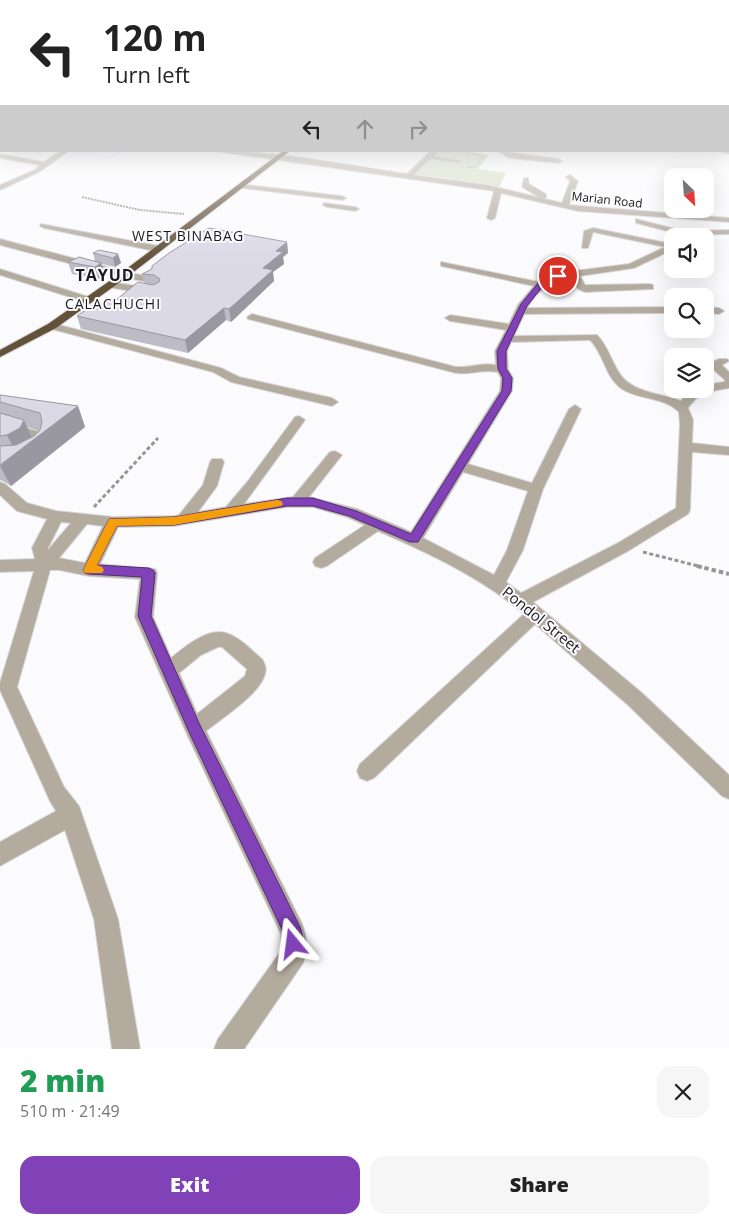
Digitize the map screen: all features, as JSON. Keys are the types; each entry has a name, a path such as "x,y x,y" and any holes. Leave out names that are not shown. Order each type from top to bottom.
{"highway":[{"path":"0,354 52,326 125,275 273,162"}],"street":[{"path":"34,162 46,164"},
{"path":"0,188 37,171 49,162"},
{"name":"Marian Road","path":"307,162 498,190 565,206 611,213 729,220"},
{"path":"409,176 424,162"},
{"path":"526,179 524,184 543,196 546,199 543,201"},
{"path":"565,206 572,179"},
{"path":"242,186 342,198"},
{"path":"491,218 498,190"},
{"path":"289,192 283,198 355,209"},
{"path":"611,213 664,229"},
{"path":"44,226 159,249"},
{"path":"585,246 588,231 593,230 664,244"},
{"path":"714,233 729,232"},
{"path":"0,242 125,275 149,279"},
{"path":"414,540 506,391 507,378 502,369 501,351 520,311 531,294 540,285 558,276 630,266 664,250"},
{"path":"444,264 540,285"},
{"path":"0,272 89,300"},
{"path":"575,274 581,287 585,289 650,287"},
{"path":"110,285 156,292"},
{"path":"520,311 664,310"},
{"path":"714,311 719,311"},
{"path":"252,317 456,370 465,371 484,366 502,369"},
{"path":"450,318 512,328"},
{"path":"52,326 217,370 235,380 332,402"},
{"path":"507,339 594,337 600,342 616,377 624,385 633,391 674,402 683,407 686,412 683,510 623,547 520,601"},
{"path":"722,361 716,363 718,368 729,378"},
{"path":"714,387 728,385 729,383"},
{"path":"683,407 689,398"},
{"path":"497,584 515,550 536,489 575,410"},
{"path":"230,512 253,484 299,420"},
{"path":"0,425 42,437 43,444 39,451 29,458"},
{"path":"685,447 729,451"},
{"path":"297,502 335,456"},
{"path":"184,520 210,486 217,462"},
{"path":"460,466 536,489"},
{"name":"Pondol Street","path":"0,487 22,507 56,516 113,522 184,520 287,502 313,502 352,513 414,540 497,584 520,601 635,699 729,789"},
{"path":"44,564 40,548 56,516"},
{"path":"83,519 72,530 59,549 44,564 8,686 57,794 71,814 106,919 126,1049"},
{"path":"89,570 113,522"},
{"path":"321,562 377,524"},
{"path":"0,566 59,564 89,570 149,573 144,616 194,728 293,933 294,954 228,1049"},
{"path":"367,771 535,614"},
{"path":"168,671 196,649 212,640 219,639 226,640 256,664 257,673 252,682 194,728"},
{"path":"0,856 71,814"}],"path":[{"path":"82,197 140,210 179,213 198,220"},
{"path":"83,519 158,438"},
{"path":"623,547 729,574"}],"green space":[{"path":"420,162 484,162 478,169 506,173 499,188 407,174"}],"building":[{"path":"209,228 287,242 276,251 283,252 263,268 273,270 229,309 224,308 185,340 77,316 93,305 99,306 109,299 116,300 138,282 153,285 159,282 160,279 154,275 142,274 152,269 152,266 169,253"},
{"path":"99,250 118,254 113,258 93,253"},
{"path":"79,257 101,263 95,267 68,262"},
{"path":"0,395 78,406 0,465 0,446 16,445 34,436 40,430 42,422 40,413 0,402"},
{"path":"0,413 24,420 20,428 7,435 0,436"}],"slow traffic":[{"path":"98,570 89,570 113,522 174,521 277,504"}],"district":[{"name":"WEST BINABAG","path":"188,236"},
{"name":"TAYUD","path":"105,275"},
{"name":"CALACHUCHI","path":"113,304"}],"route":[{"path":"293,944 293,933 194,728 144,616 149,573 89,570 113,522 174,521 287,502 313,502 352,513 414,540 506,391 507,378 502,369 501,351 524,305 540,285 558,276"}]}
